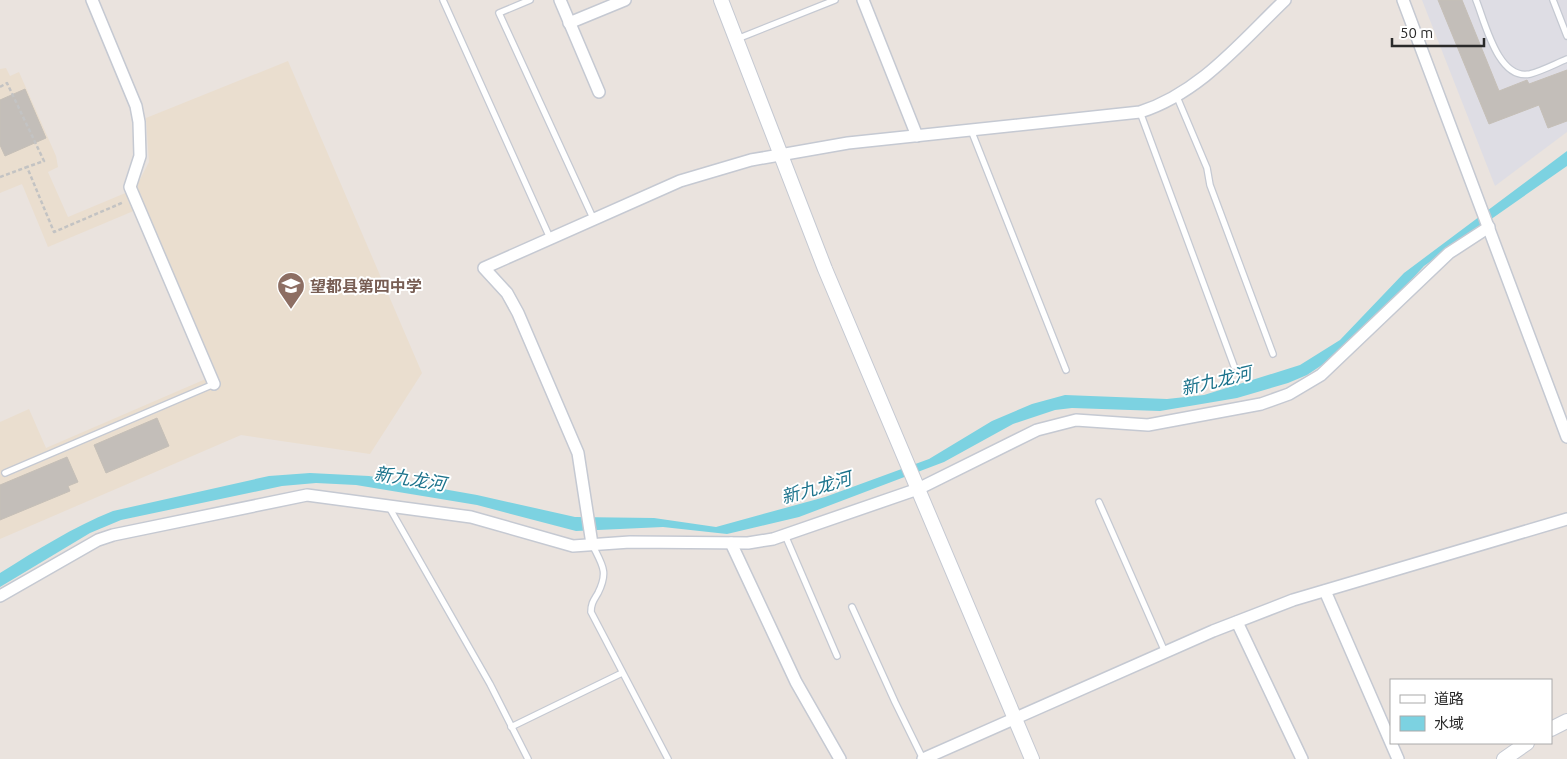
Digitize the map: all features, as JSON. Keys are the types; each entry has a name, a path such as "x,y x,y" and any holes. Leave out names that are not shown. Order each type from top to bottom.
{"street":[{"path":"92,0 136,106 140,122 140,156 130,187 214,384"},
{"path":"560,0 599,92"},
{"path":"569,22 625,0"},
{"path":"720,0 825,269 1032,759"},
{"path":"863,0 917,136"},
{"path":"592,544 578,453 518,313 507,293 484,268 680,181 751,160 848,143 1140,112 1161,105 1177,97 1201,80 1285,0"},
{"path":"1403,0 1567,437"},
{"path":"0,596 98,540 113,535 307,495 471,517 573,546 630,542 748,543 785,535 918,489 1037,430 1076,420 1148,425 1262,404 1289,394 1321,375 1449,253 1489,227"},
{"path":"923,759 1014,717 1237,622 1325,591 1567,519"},
{"path":"731,543 796,682 840,759"},
{"path":"1325,591 1390,741"},
{"path":"1237,622 1302,759"},
{"path":"1552,728 1567,721"},
{"path":"1391,744 1398,759"},
{"path":"1504,759 1526,744"}],"lane":[{"path":"443,0 550,238"},
{"path":"530,0 499,13 593,218"},
{"path":"736,40 835,0"},
{"path":"1476,0 1499,59 1509,68 1529,74 1567,59"},
{"path":"1553,0 1567,36"},
{"path":"1177,97 1206,168 1210,184 1273,354"},
{"path":"1140,112 1234,366"},
{"path":"971,130 1066,370"},
{"path":"5,473 214,384"},
{"path":"1099,502 1165,652"},
{"path":"389,507 490,684 528,759"},
{"path":"785,535 837,656"},
{"path":"592,544 604,568 605,576 591,603 591,612 668,759"},
{"path":"852,607 894,702 923,759"},
{"path":"511,727 622,673"}],"path":[{"path":"0,86 7,83 44,161 0,177"},
{"path":"27,167 54,232 135,198"}],"shaded area":[{"path":"1422,0 1567,0 1567,132 1495,186"},
{"name":"望都县第四中学","path":"288,61 422,373 370,454 241,435 0,539 0,422 29,409 46,448 215,375 143,207 48,247 22,184 0,193 0,69 6,68 10,76 19,72 56,156 58,167 48,172 68,217 135,189 149,162 146,118"}],"water":[{"path":"1567,151 1567,166 1424,266 1379,315 1328,361 1307,375 1288,383 1237,398 1160,411 1072,408 1055,410 1013,424 944,462 799,517 727,534 663,527 576,531 477,505 356,485 316,483 282,486 121,520 90,533 0,587 0,573 41,547 98,517 113,511 269,476 310,473 369,476 477,495 575,517 654,518 716,527 825,497 929,459 992,421 1032,404 1065,395 1167,399 1204,395 1300,365 1340,340 1404,273"}],"building":[{"path":"1438,0 1462,0 1499,91 1527,80 1529,84 1567,70 1567,121 1548,128 1539,105 1489,124"},
{"path":"25,89 46,138 5,156 0,145 0,100"},
{"path":"157,418 169,446 106,473 94,445"},
{"path":"67,457 78,482 68,486 70,491 0,520 0,485"}],"place":[{"name":"望都县第四中学","path":"291,310"}],"water label":[{"name":"新九龙河","path":"1216,380"},
{"name":"新九龙河","path":"410,478"},
{"name":"新九龙河","path":"816,487"}]}
